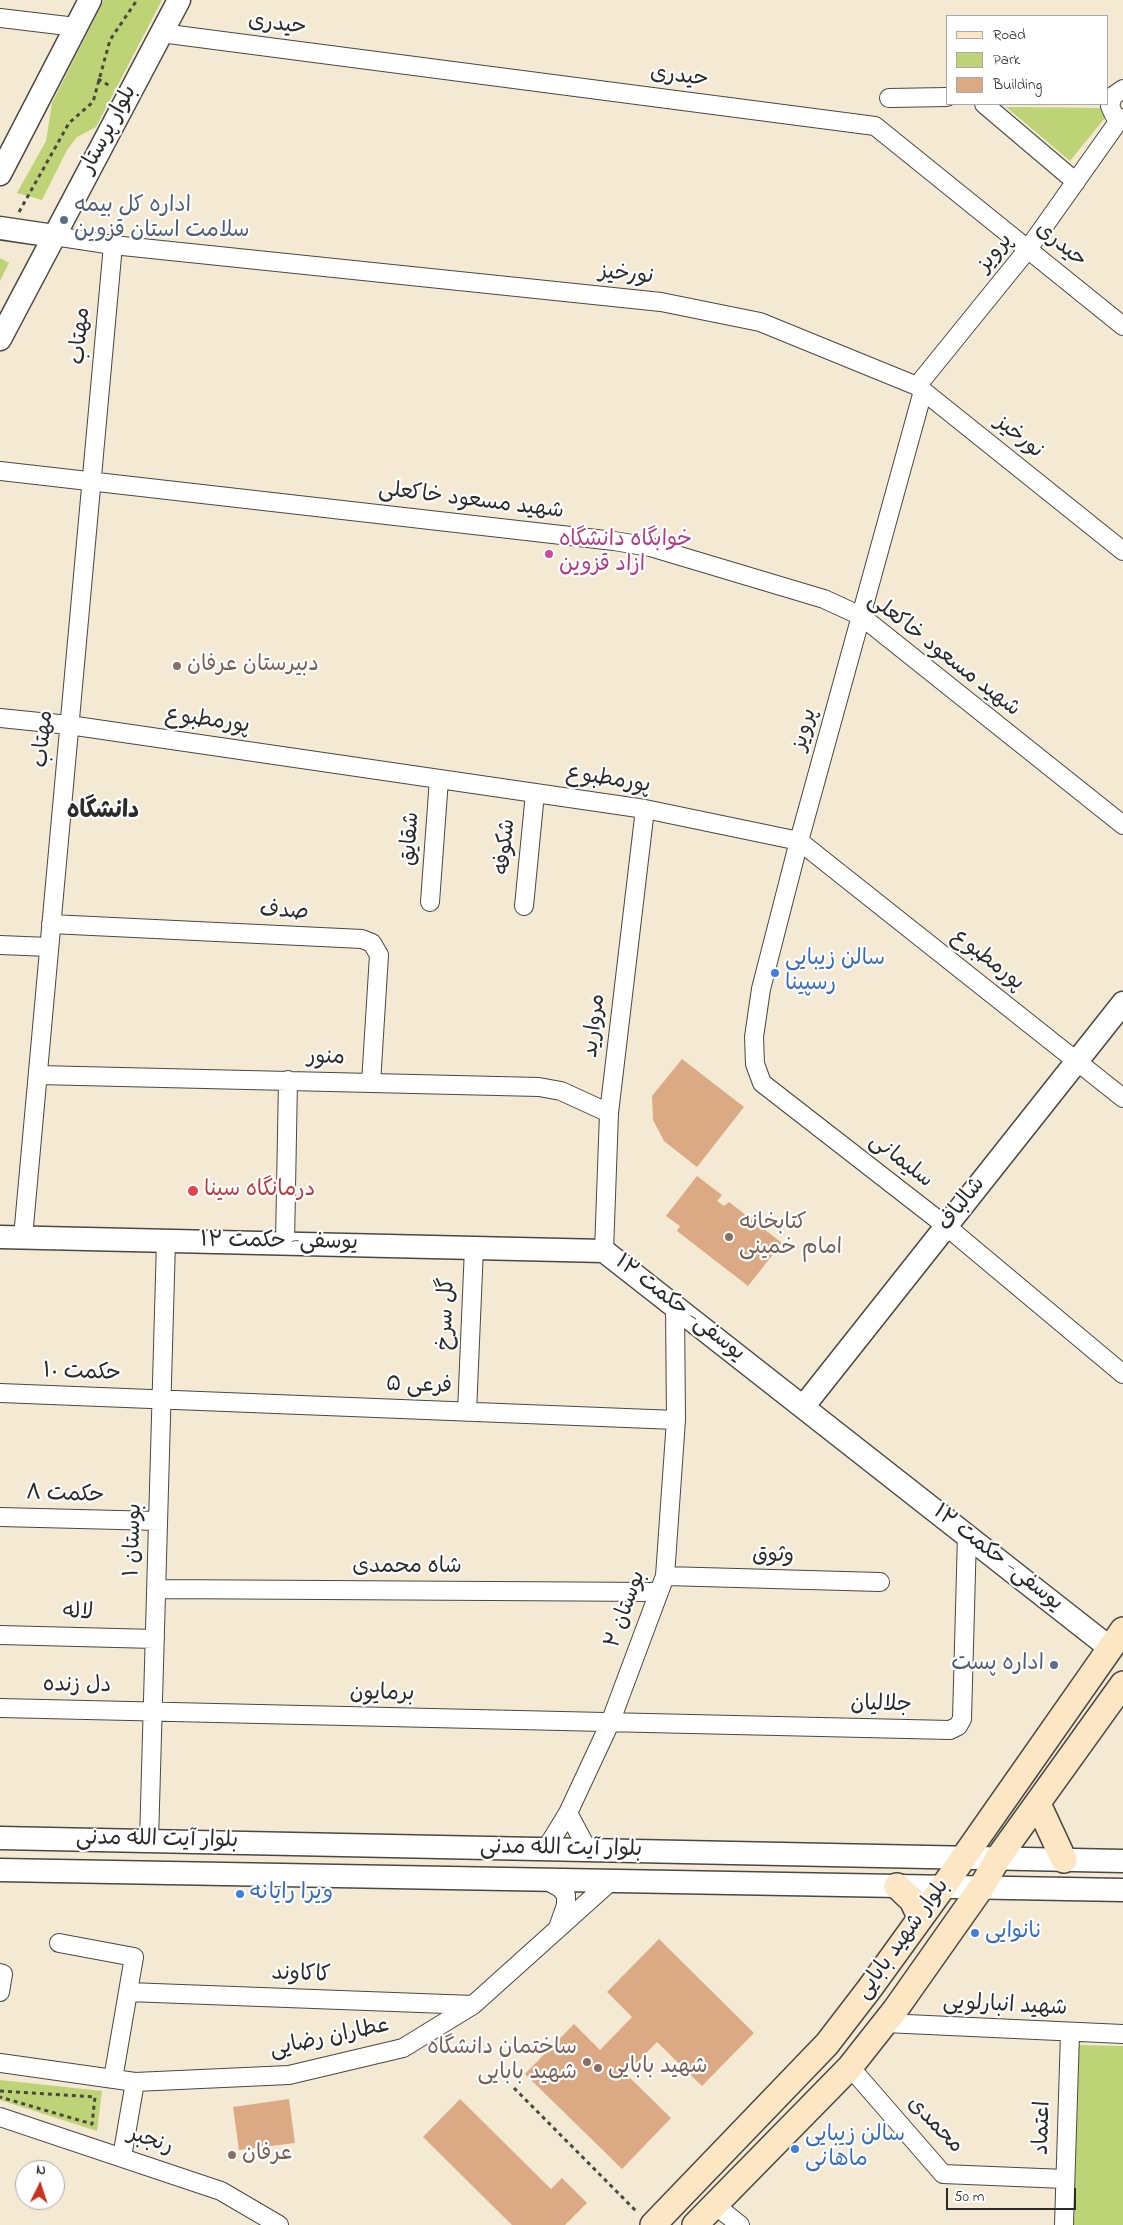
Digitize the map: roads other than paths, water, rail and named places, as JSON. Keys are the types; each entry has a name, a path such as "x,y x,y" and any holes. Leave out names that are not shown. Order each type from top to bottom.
{"main road":[{"name":"بلوار شهید بابایی","path":"645,2219 826,2044 870,1988 943,1887 1117,1639"},
{"name":"بلوار شهید بابایی","path":"695,2225 850,2067 885,2023 981,1888 998,1858 1123,1684"},
{"path":"1038,1804 1064,1860"},
{"path":"897,1886 912,1900 920,1917"}],"street":[{"path":"0,174 90,0"},
{"name":"بلوار پرستار","path":"0,339 179,0"},
{"path":"0,18 76,27"},
{"name":"حیدری","path":"161,33 875,126 1123,326"},
{"path":"1115,92 1110,106 1112,112 1121,120"},
{"path":"889,98 946,97"},
{"path":"985,105 1076,182"},
{"name":"پرویز","path":"762,1083 755,1064 754,1037 761,989 920,389 1028,249 1121,120"},
{"path":"5,229 54,236"},
{"name":"نورخیز","path":"54,236 113,245 661,302 760,322 920,389 1123,551"},
{"name":"مهتاب","path":"23,1237 113,245"},
{"name":"شهید مسعود خاکعلی","path":"0,471 614,541 650,547 824,599 861,616 1123,825"},
{"name":"پورمطبوع","path":"0,718 69,725 645,808 799,841 1123,1098"},
{"name":"شقایق","path":"430,902 439,779"},
{"name":"شکوفه","path":"524,906 535,793"},
{"name":"مروارید","path":"604,1251 609,1113 645,808"},
{"name":"صدف","path":"51,924 362,939 372,943 379,954 371,1083"},
{"path":"0,945 49,946"},
{"name":"شالباف","path":"803,1407 1123,1003"},
{"name":"منور","path":"38,1075 539,1087 561,1091 609,1113"},
{"path":"285,1243 288,1080"},
{"name":"سلیمانی","path":"762,1083 946,1226 1123,1374"},
{"name":"یوسفی- حکمت ۱۲","path":"0,1237 604,1251 967,1535 1117,1639"},
{"name":"بوستان ۱","path":"149,1841 166,1240"},
{"name":"گل سرخ","path":"467,1412 474,1248"},
{"name":"بوستان ۲","path":"546,1849 568,1812 610,1723 665,1576 676,1420 675,1306"},
{"name":"حکمت ۱۰","path":"0,1393 161,1399"},
{"name":"فرعی ۵","path":"161,1399 676,1420"},
{"name":"حکمت ۸","path":"0,1517 158,1522"},
{"name":"جلالیان","path":"610,1723 950,1730 958,1726 962,1719 967,1535"},
{"name":"وثوق","path":"665,1576 880,1582"},
{"name":"شاه محمدی","path":"156,1589 658,1592"},
{"name":"لاله","path":"0,1634 154,1639"},
{"name":"دل زنده","path":"0,1708 152,1712"},
{"name":"برمایون","path":"152,1712 610,1723"},
{"path":"568,1812 582,1841 589,1850"},
{"name":"بلوار آیت الله مدنی","path":"0,1838 1115,1861"},
{"path":"338,1876 339,1845"},
{"path":"846,1885 852,1875 853,1866 848,1855"},
{"path":"1115,1861 1104,1870 1103,1881 1115,1890"},
{"name":"بلوار آیت الله مدنی","path":"0,1870 1115,1890"},
{"path":"546,1880 566,1894 566,1905 558,1928"},
{"name":"عطاران رضایی","path":"0,2063 135,2082 289,2074 403,2048 473,2005 610,1881"},
{"path":"59,1944 134,1956 112,2079"},
{"path":"0,1973 3,1974 0,1992"},
{"name":"کاکاوند","path":"128,1992 473,2005"},
{"name":"شهید انبارلویی","path":"885,2023 1123,2034"},
{"name":"اعتماد","path":"1064,2225 1070,2033"},
{"name":"محمدی","path":"850,2067 943,2174 1065,2179"},
{"path":"122,2157 135,2082"},
{"name":"رنجبر","path":"0,2117 221,2191 279,2225"},
{"path":"715,2205 740,2225"}],"place":[{"name":"اداره کل بیمه سلامت استان قزوین","path":"64,220"},
{"name":"خوابگاه دانشگاه ازاد قزوین","path":"549,554"},
{"name":"دبیرستان عرفان","path":"177,666"},
{"name":"سالن زیبایی رسپینا","path":"775,973"},
{"name":"درمانگاه سینا","path":"193,1191"},
{"name":"کتابخانه امام خمینی","path":"729,1237"},
{"name":"اداره پست","path":"1054,1665"},
{"name":"ویرا رایانه","path":"240,1894"},
{"name":"نانوایی","path":"975,1933"},
{"name":"ساختمان دانشگاه شهید بابایی","path":"587,2062"},
{"name":"شهید بابایی","path":"598,2068"},
{"name":"سالن زیبایی ماهانی","path":"795,2149"},
{"name":"عرفان","path":"232,2155"}],"district":[{"name":"دانشگاه","path":"103,813"}]}
